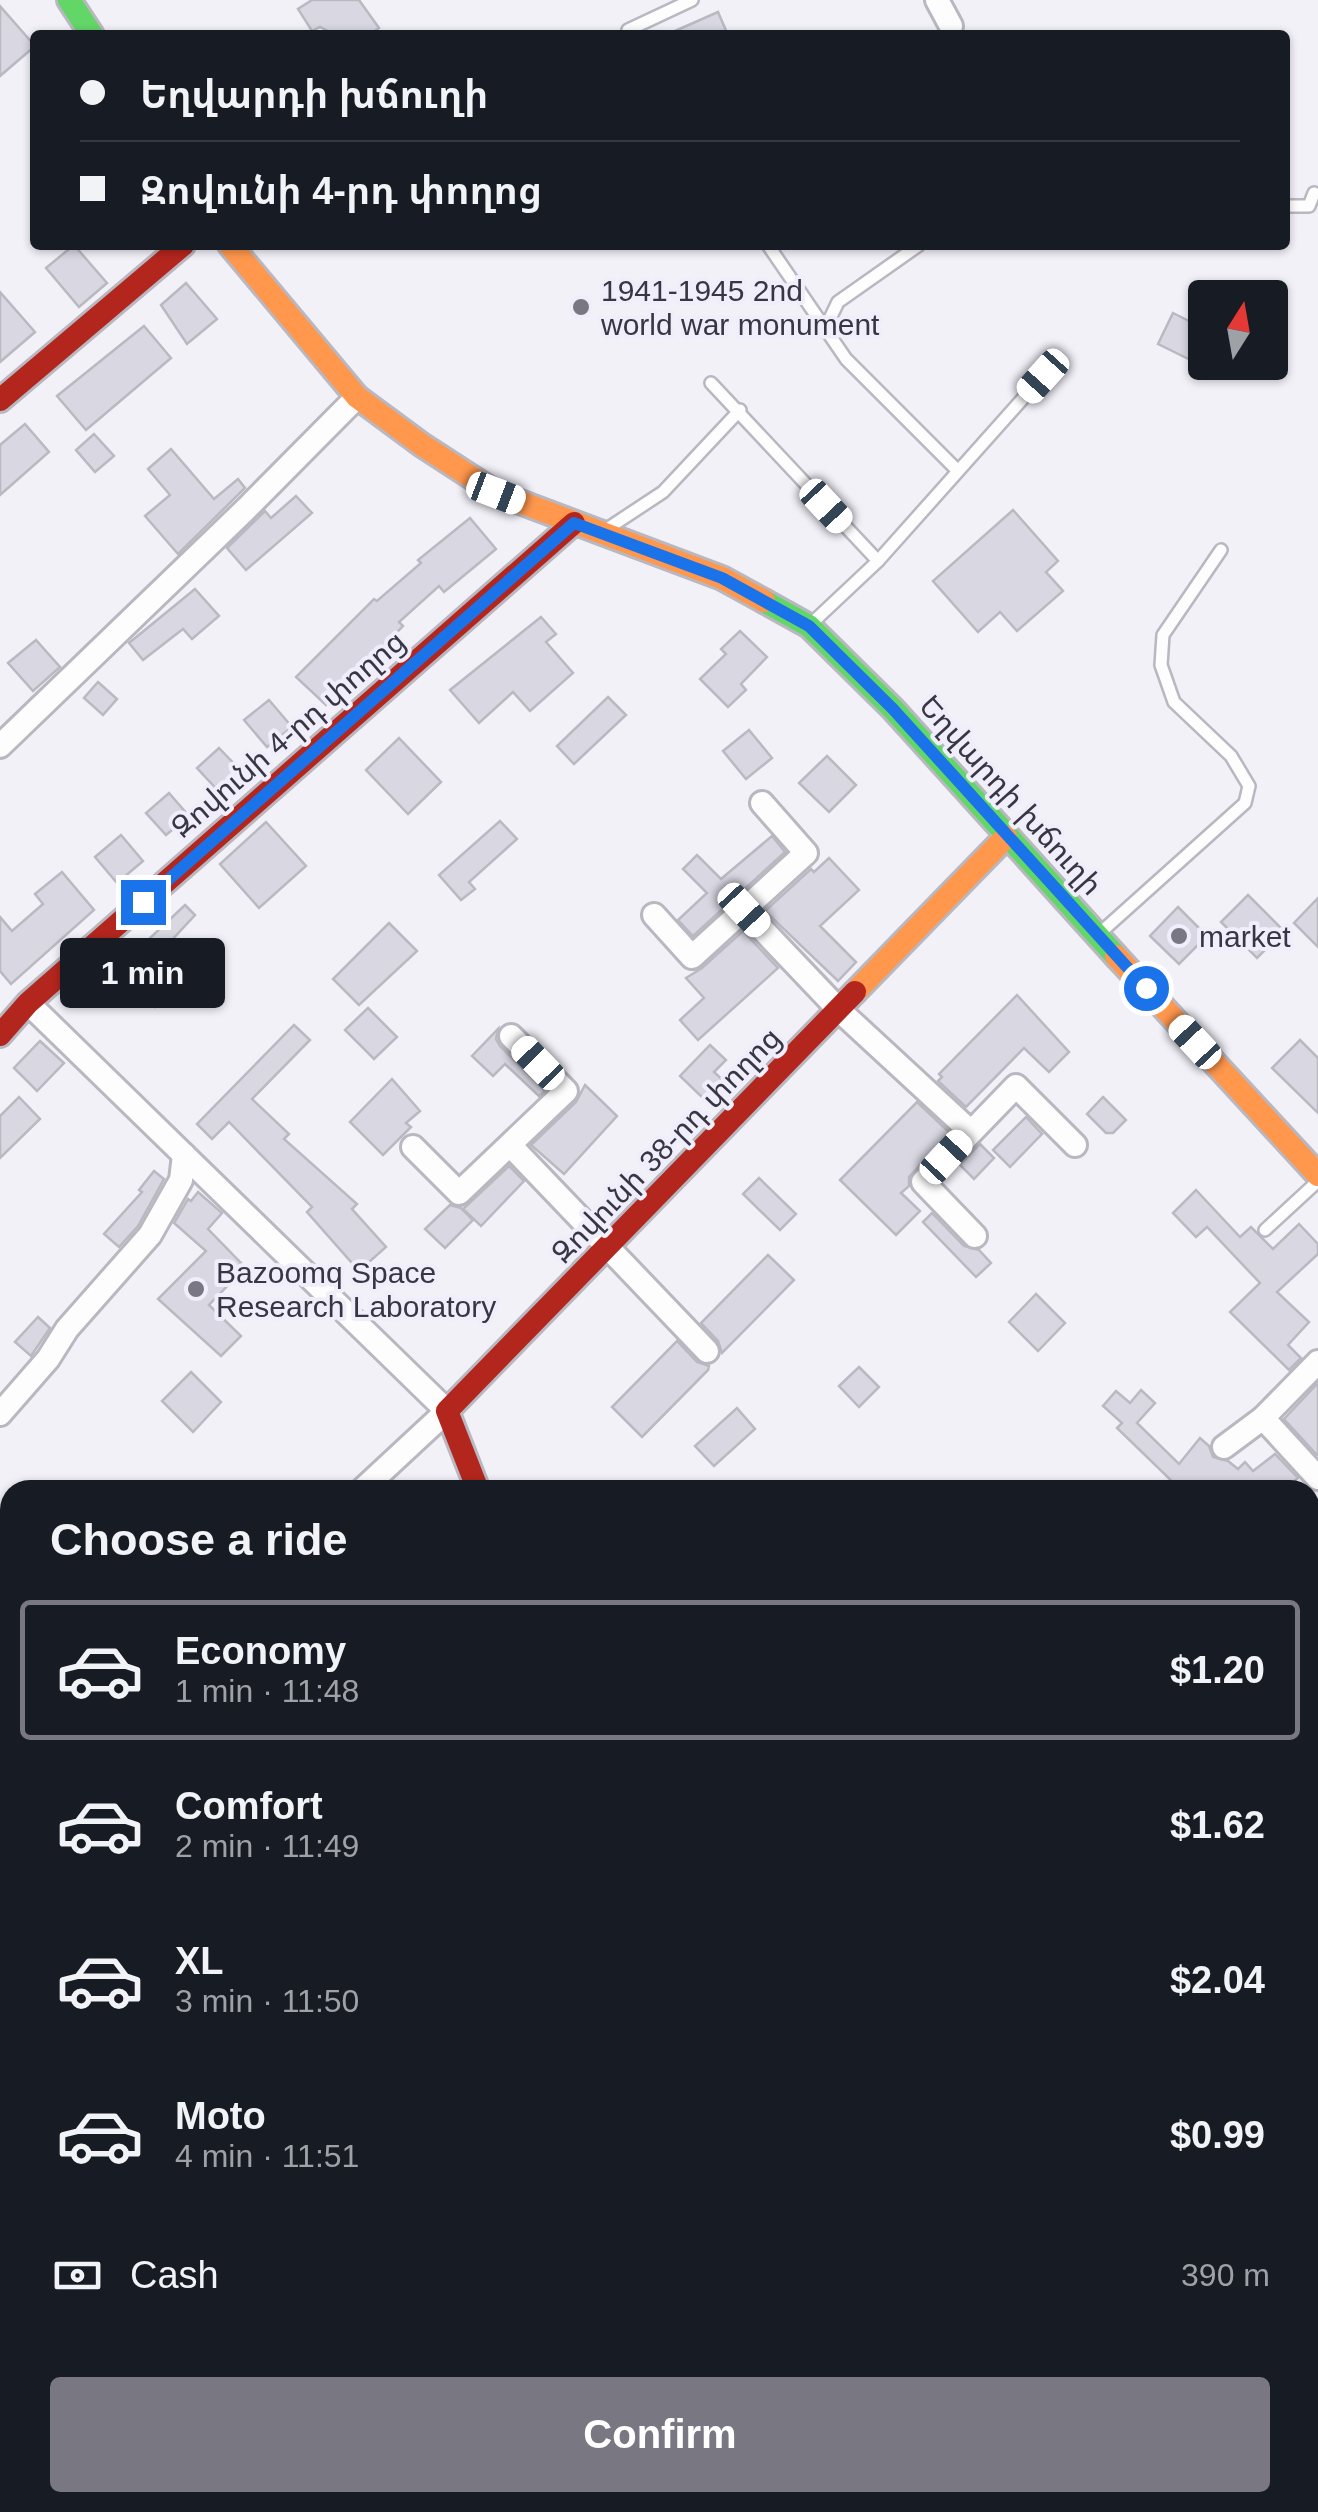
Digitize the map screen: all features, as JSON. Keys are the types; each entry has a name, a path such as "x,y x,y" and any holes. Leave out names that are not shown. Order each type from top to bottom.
{"street":[{"path":"68,0 89,30"},
{"path":"937,0 951,26"},
{"path":"0,400 178,250"},
{"name":"Եղվարդի խճուղի","path":"234,250 358,397 422,445 496,493 722,578 809,626 893,709 1318,1178"},
{"path":"0,746 358,397"},
{"name":"Զովունի 4-րդ փողոց","path":"0,1035 28,1003 574,523"},
{"path":"654,915 692,957 806,852 762,803"},
{"name":"Զովունի 38-րդ փողոց","path":"373,1480 608,1247 1006,837"},
{"path":"744,910 840,1011 970,1131"},
{"path":"28,1003 447,1410 474,1480"},
{"path":"413,1147 459,1193 566,1090 512,1036"},
{"path":"976,1236 923,1182 1016,1086 1076,1145"},
{"path":"510,1145 707,1351"},
{"path":"0,1414 150,1234 181,1180 184,1155"},
{"path":"1224,1447 1263,1418 1318,1362"},
{"path":"1263,1418 1318,1478"}],"lane":[{"path":"628,30 692,0"},
{"path":"1290,206 1309,206 1314,193"},
{"path":"771,250 846,359 956,470"},
{"path":"824,331 838,302 912,250"},
{"path":"809,626 878,561 1043,376"},
{"path":"711,383 878,561"},
{"path":"605,534 663,492 740,410"},
{"path":"1097,936 1246,803 1248,786 1231,756 1174,702 1161,665 1163,635 1221,550"},
{"path":"1264,1230 1318,1178"}],"building":[{"path":"312,0 359,0 379,28 311,30 298,9"},
{"path":"0,6 30,40 30,50 0,76"},
{"path":"718,12 726,30 677,30"},
{"path":"68,250 78,250 107,283 79,307 46,268"},
{"path":"186,283 217,319 187,344 161,305"},
{"path":"0,292 35,332 0,362"},
{"path":"1173,313 1188,320 1188,359 1158,344"},
{"path":"144,326 171,358 86,430 57,396"},
{"path":"25,424 49,452 0,495 0,445"},
{"path":"94,434 114,456 95,472 76,450"},
{"path":"171,449 214,499 238,479 245,488 178,554 145,516 170,495 148,469"},
{"path":"296,496 312,513 246,570 227,548 265,511 271,518"},
{"path":"1013,510 1058,561 1046,572 1063,591 1017,631 1000,612 978,632 933,581"},
{"path":"470,518 496,549 444,592 439,586 399,622 403,626 326,705 296,677 374,599 377,601 421,563 418,560"},
{"path":"195,589 219,616 192,639 183,629 143,660 129,643"},
{"path":"541,617 556,634 546,642 573,673 530,711 513,692 479,723 450,690"},
{"path":"740,631 767,657 741,684 746,690 728,707 700,679 726,654 721,649"},
{"path":"36,640 60,667 33,691 8,663"},
{"path":"98,682 117,699 103,715 84,698"},
{"path":"608,697 626,715 574,764 557,746"},
{"path":"269,700 292,727 267,747 244,720"},
{"path":"749,730 772,758 746,779 723,751"},
{"path":"399,738 441,782 408,814 366,770"},
{"path":"219,748 244,774 222,795 197,768"},
{"path":"827,756 856,785 829,812 799,783"},
{"path":"169,793 189,816 166,835 146,813"},
{"path":"500,821 517,839 469,882 475,889 461,900 439,875"},
{"path":"266,822 306,866 259,908 220,864"},
{"path":"121,835 143,861 117,883 95,857"},
{"path":"772,836 785,852 693,936 678,920 707,893 683,869 697,855 721,879"},
{"path":"829,858 859,890 820,926 856,962 838,981 765,911 811,869 814,872"},
{"path":"62,872 94,910 11,984 0,971 0,917 12,931 43,904 35,894"},
{"path":"1248,895 1284,931 1257,958 1221,922"},
{"path":"1318,898 1318,947 1294,923"},
{"path":"185,905 195,915 171,941 196,969 155,1007 141,991 149,982 132,964 137,960 132,955"},
{"path":"1178,907 1207,936 1179,964 1150,936"},
{"path":"389,923 417,951 359,1005 333,979"},
{"path":"743,931 778,968 698,1040 680,1020 704,998 686,978"},
{"path":"1017,995 1069,1052 1049,1072 1024,1048 966,1107 938,1081 942,1077 939,1074"},
{"path":"368,1008 397,1037 374,1059 345,1030"},
{"path":"294,1025 310,1040 252,1099 289,1134 284,1139 357,1204 352,1209 386,1247 359,1271 307,1212 312,1207 229,1122 212,1139 197,1124"},
{"path":"498,1029 496,1039 500,1046 545,1091 539,1096 505,1064 493,1076 472,1056"},
{"path":"1300,1040 1318,1058 1318,1113 1272,1068"},
{"path":"40,1041 64,1063 37,1091 14,1068"},
{"path":"710,1045 726,1060 714,1072 725,1082 707,1102 680,1076"},
{"path":"392,1079 420,1111 406,1123 411,1127 383,1155 350,1122"},
{"path":"585,1085 617,1116 564,1174 531,1145 576,1102"},
{"path":"19,1097 40,1119 0,1158 0,1116"},
{"path":"1103,1097 1126,1120 1113,1133 1106,1133 1087,1114"},
{"path":"917,1102 950,1133 909,1177 909,1186 901,1193 920,1211 896,1235 840,1180"},
{"path":"1026,1117 1042,1134 1010,1167 993,1150"},
{"path":"980,1144 994,1158 974,1179 960,1165"},
{"path":"509,1166 524,1181 481,1226 463,1209"},
{"path":"154,1171 164,1179 138,1226 119,1247 104,1234 142,1192 139,1190"},
{"path":"759,1178 796,1214 780,1230 743,1194"},
{"path":"1196,1190 1240,1237 1251,1227 1273,1249 1299,1224 1318,1244 1318,1254 1277,1292 1309,1322 1288,1345 1301,1358 1289,1370 1230,1312 1260,1283 1207,1227 1196,1237 1173,1213"},
{"path":"198,1192 222,1213 208,1229 241,1263 232,1273 221,1267 234,1279 209,1305 241,1336 221,1356 158,1299 206,1251 174,1223 188,1199 191,1201"},
{"path":"450,1205 461,1208 473,1220 445,1248 425,1229"},
{"path":"932,1213 964,1246 979,1250 991,1263 976,1277 923,1222"},
{"path":"768,1255 794,1280 722,1353 718,1341 701,1323"},
{"path":"1036,1294 1065,1323 1038,1351 1009,1322"},
{"path":"38,1317 50,1328 31,1356 15,1342"},
{"path":"677,1341 697,1362 709,1366 708,1370 642,1437 612,1407"},
{"path":"859,1367 879,1387 859,1407 839,1386"},
{"path":"191,1372 221,1402 193,1432 162,1401"},
{"path":"1318,1383 1318,1455 1317,1455 1284,1419"},
{"path":"1141,1390 1155,1403 1137,1423 1179,1464 1200,1438 1213,1457 1238,1469 1245,1462 1253,1471 1275,1454 1298,1478 1171,1480 1117,1428 1122,1423 1103,1406 1116,1391 1130,1403"},
{"path":"737,1408 755,1429 714,1466 695,1446"}],"traffic: fast":[{"path":"69,0 89,30"},
{"path":"764,601 809,626 893,709 1116,956"}],"traffic: slow":[{"path":"234,250 357,397 422,445 496,493 722,578 764,601"},
{"path":"855,992 1006,837"},
{"path":"1116,956 1318,1175"}],"traffic: jam":[{"path":"0,400 177,250"},
{"path":"0,1035 28,1003 574,523"},
{"path":"474,1480 447,1411 855,992"}],"place":[{"name":"1941-1945 2nd world war monument","path":"581,307"},
{"name":"market","path":"1179,936"},
{"name":"Bazoomq Space Research Laboratory","path":"196,1289"}],"route":[{"path":"143,902 574,523 722,578 809,626 893,709 1146,988"}]}
